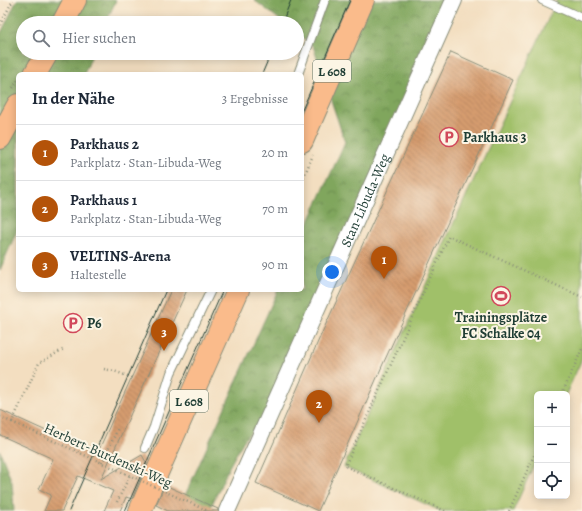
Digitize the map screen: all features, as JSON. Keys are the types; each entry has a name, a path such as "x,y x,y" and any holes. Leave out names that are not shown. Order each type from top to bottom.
{"main road":[{"path":"67,16 76,0"},
{"name":"L 608","path":"304,136 363,0"},
{"path":"36,72 43,60"},
{"path":"0,138 16,109"},
{"name":"L 608","path":"140,511 237,292"}],"street":[{"name":"Stan-Libuda-Weg","path":"227,511 454,0"}],"lane":[{"path":"304,58 325,0"},
{"path":"542,0 582,18"},
{"path":"299,72 303,60"},
{"path":"145,448 154,427 171,373 210,292"}],"path":[{"path":"0,25 13,0"},
{"path":"446,511 345,466 448,236 582,297"},
{"path":"12,422 39,363 64,349"},
{"path":"563,391 582,349"},
{"path":"104,368 133,378"},
{"name":"Herbert-Burdenski-Weg","path":"0,416 208,511"},
{"path":"102,463 118,428"},
{"path":"509,511 534,456"},
{"path":"117,502 130,475"}],"green space":[{"path":"17,0 116,0 109,16 16,16 16,60 90,60 85,72 16,72 16,233 0,270 0,35"},
{"path":"254,0 453,0 268,412 244,440 229,467 209,511 178,511 277,292 304,292 304,233 345,142 313,46 304,39 304,16 275,16"},
{"name":"Trainingsplätze FC Schalke 04","path":"557,0 582,0 582,359 567,391 534,391 534,465 513,511 441,511 344,467 449,233"},
{"path":"0,451 12,482 14,511 0,511"}],"building":[{"path":"451,52 513,80 383,364 318,511 256,483 320,337"},
{"path":"170,292 186,292 101,479 142,455 147,464 132,499 126,497 120,511 104,511 113,491 78,476 62,511 44,511 51,495 39,489 53,459 0,435 0,410 97,454"},
{"path":"165,485 218,509 218,511 168,511 156,505"}],"tram line":[{"path":"285,16 291,0"},
{"path":"304,105 350,0"},
{"path":"263,72 268,60"},
{"path":"69,511 165,292"},
{"path":"125,511 222,292"}],"place":[{"name":"Parkhaus 3","path":"449,137"},
{"name":"Parkhaus 2","path":"384,279"},
{"name":"Trainingsplätze FC Schalke 04","path":"501,296"},
{"name":"P6","path":"73,323"},
{"name":"VELTINS-Arena","path":"164,351"},
{"name":"Parkhaus 1","path":"319,423"}]}
